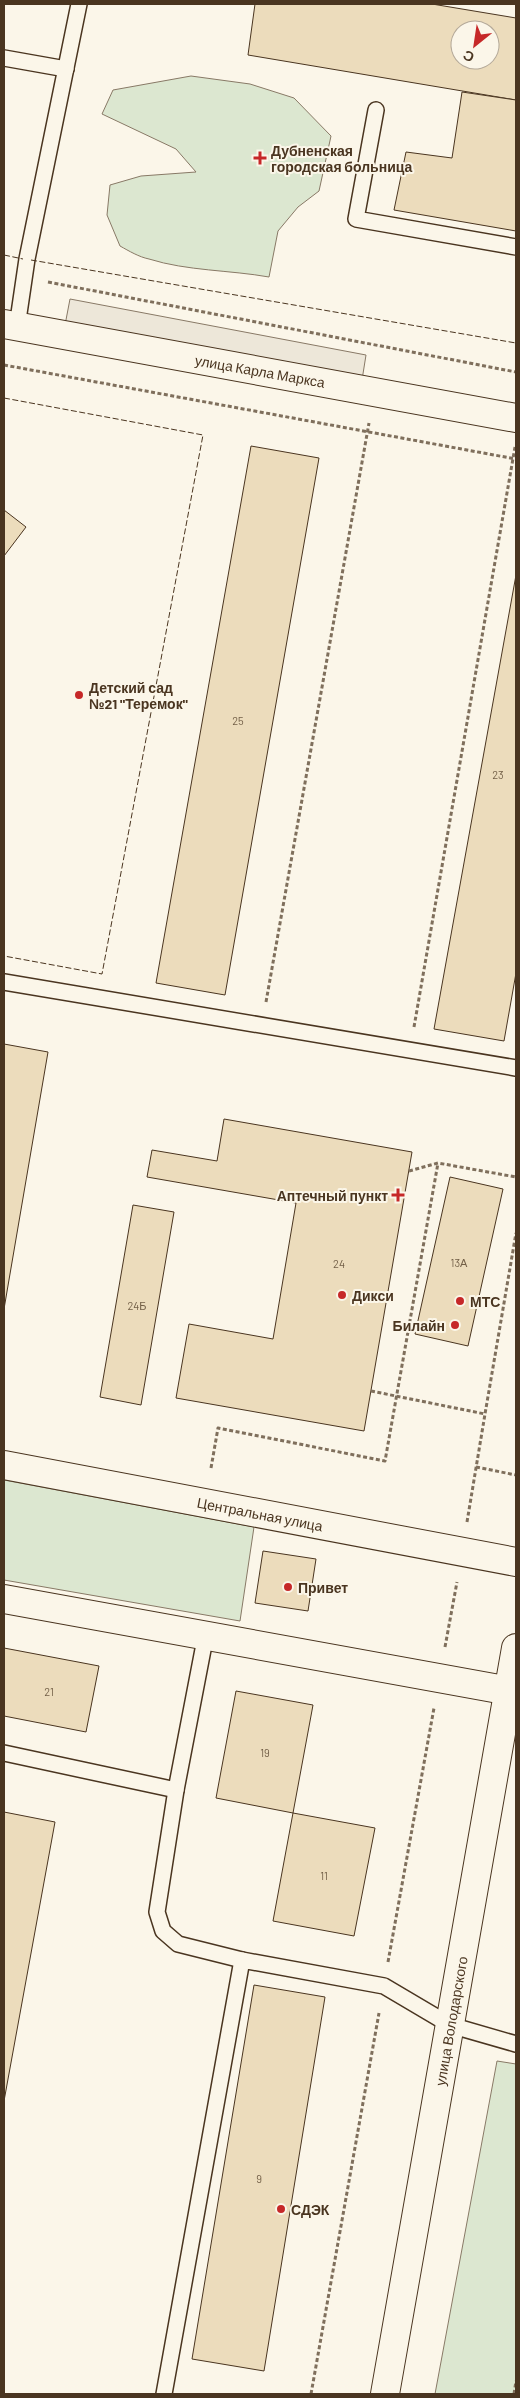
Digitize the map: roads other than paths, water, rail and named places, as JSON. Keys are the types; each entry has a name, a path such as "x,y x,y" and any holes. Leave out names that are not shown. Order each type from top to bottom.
{"street":[{"name":"улица Карла Маркса","path":"10,326 516,418"},
{"name":"Центральная улица","path":"4,1464 516,1562"},
{"path":"4,1599 206,1634 512,1692"},
{"name":"улица Володарского","path":"385,2394 450,2026 512,1692 516,1648"}],"lane":[{"path":"10,326 24,278 79,4"},
{"path":"4,58 66,69"},
{"path":"376,110 356,219 516,247"},
{"path":"4,982 516,1068"},
{"path":"206,1634 176,1790 157,1912 162,1931 178,1944 242,1960 384,1986 450,2026 516,2044"},
{"path":"4,1754 176,1790"},
{"path":"164,2394 242,1960"}],"place":[{"name":"Дубненская городская больница","path":"260,158"},
{"name":"Детский сад №21 \"Теремок\"","path":"79,695"},
{"name":"Аптечный пункт","path":"398,1195"},
{"name":"Дикси","path":"342,1295"},
{"name":"МТС","path":"460,1301"},
{"name":"Билайн","path":"455,1325"},
{"name":"Привет","path":"288,1587"},
{"name":"СДЭК","path":"281,2209"}]}
